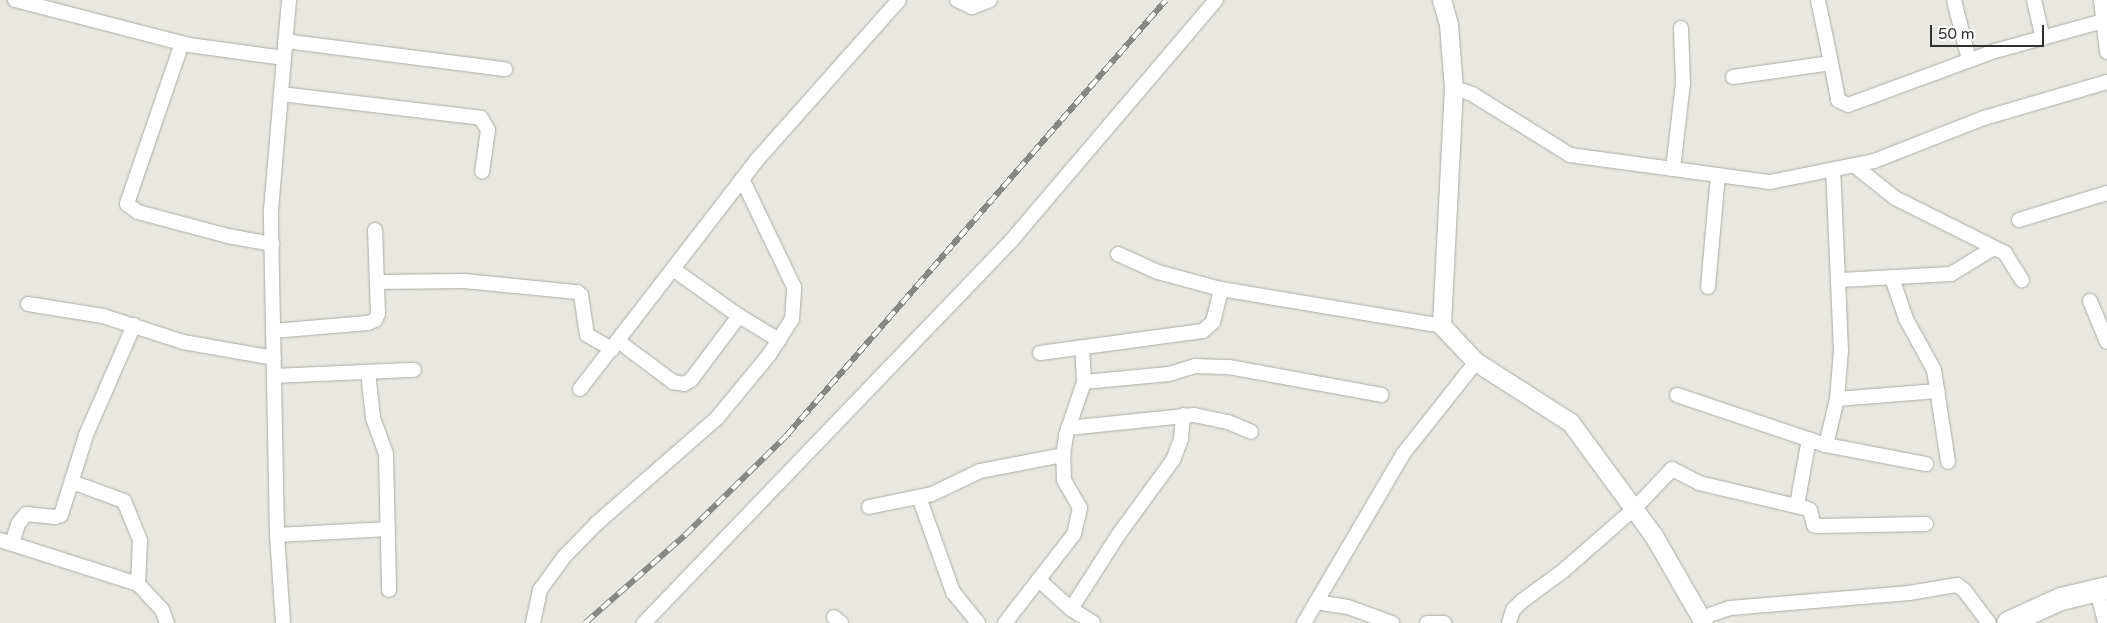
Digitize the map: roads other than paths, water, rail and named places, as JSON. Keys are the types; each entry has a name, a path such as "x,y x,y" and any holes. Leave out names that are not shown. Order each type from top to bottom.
{"main road":[{"path":"2008,623 2034,609 2102,589"}],"street":[{"path":"15,0 182,43 284,58"},
{"path":"283,623 277,535 271,210 289,0"},
{"path":"580,389 742,179 840,62 899,0"},
{"path":"956,0 972,7 990,0"},
{"path":"644,623 1011,241 1216,0"},
{"path":"1442,0 1449,25 1454,88 1442,326"},
{"path":"1818,0 1838,100 1848,105 1969,60 2105,21"},
{"path":"1954,0 1969,60"},
{"path":"2034,0 2043,38"},
{"path":"2100,0 2105,21 2107,52"},
{"path":"1673,168 1683,83 1681,28"},
{"path":"285,41 505,69"},
{"path":"182,43 127,204 138,212 228,236 272,244"},
{"path":"1732,77 1832,63"},
{"path":"1454,88 1472,94 1570,155 1770,182 1855,166 1984,118 2107,82"},
{"path":"281,94 482,118 488,130 482,172"},
{"path":"1855,166 1894,198 2008,257 2022,280"},
{"path":"1826,445 1837,399 1842,350 1841,280 1833,170"},
{"path":"1708,286 1718,175"},
{"path":"533,623 540,590 564,557 596,523 717,418 779,340 792,319 794,287 742,179"},
{"path":"2019,220 2107,193"},
{"path":"273,331 368,323 378,314 375,230"},
{"path":"1841,280 1951,274 1992,249"},
{"path":"1118,254 1158,272 1221,289 1442,326 1476,362 1571,423 1635,508 1703,621 1730,608 1901,594 1957,585 1964,590 1989,623"},
{"path":"673,269 739,316 779,340"},
{"path":"1892,278 1906,319 1934,370 1948,462"},
{"path":"376,282 464,281 577,292 581,295 587,335 615,345 673,382 684,384 691,380 739,316"},
{"path":"1040,353 1208,329 1221,289"},
{"path":"2090,301 2107,342"},
{"path":"28,304 103,316 134,324 183,342 274,358"},
{"path":"134,324 86,435 72,482 59,516 26,514 6,542 138,584 162,610 167,623"},
{"path":"1005,623 1074,534 1078,516 1078,502 1064,480 1062,455 1068,428 1084,382 1082,348"},
{"path":"1304,623 1403,454 1476,362"},
{"path":"1084,382 1169,374 1195,366 1229,367 1381,395"},
{"path":"274,376 414,370"},
{"path":"368,372 373,418 386,454 389,590"},
{"path":"1837,399 1938,390"},
{"path":"1677,395 1826,445 1926,464"},
{"path":"1068,428 1182,415 1210,416 1251,432"},
{"path":"1071,610 1119,534 1173,460 1180,439 1182,415"},
{"path":"1797,505 1808,439"},
{"path":"869,507 920,497 980,471 1062,455"},
{"path":"1509,623 1513,610 1522,601 1563,571 1635,508 1672,469 1699,483 1797,505 1810,510 1812,522 1818,526 1926,524"},
{"path":"72,482 124,501 140,540 138,584"},
{"path":"920,497 953,592 978,623"},
{"path":"277,535 388,529"},
{"path":"1039,580 1071,610 1093,623"},
{"path":"2102,589 2105,623"},
{"path":"1316,602 1348,607 1392,623"},
{"path":"1427,623 1444,623"}],"railway":[{"path":"585,623 685,535 786,436 1166,0"}]}
